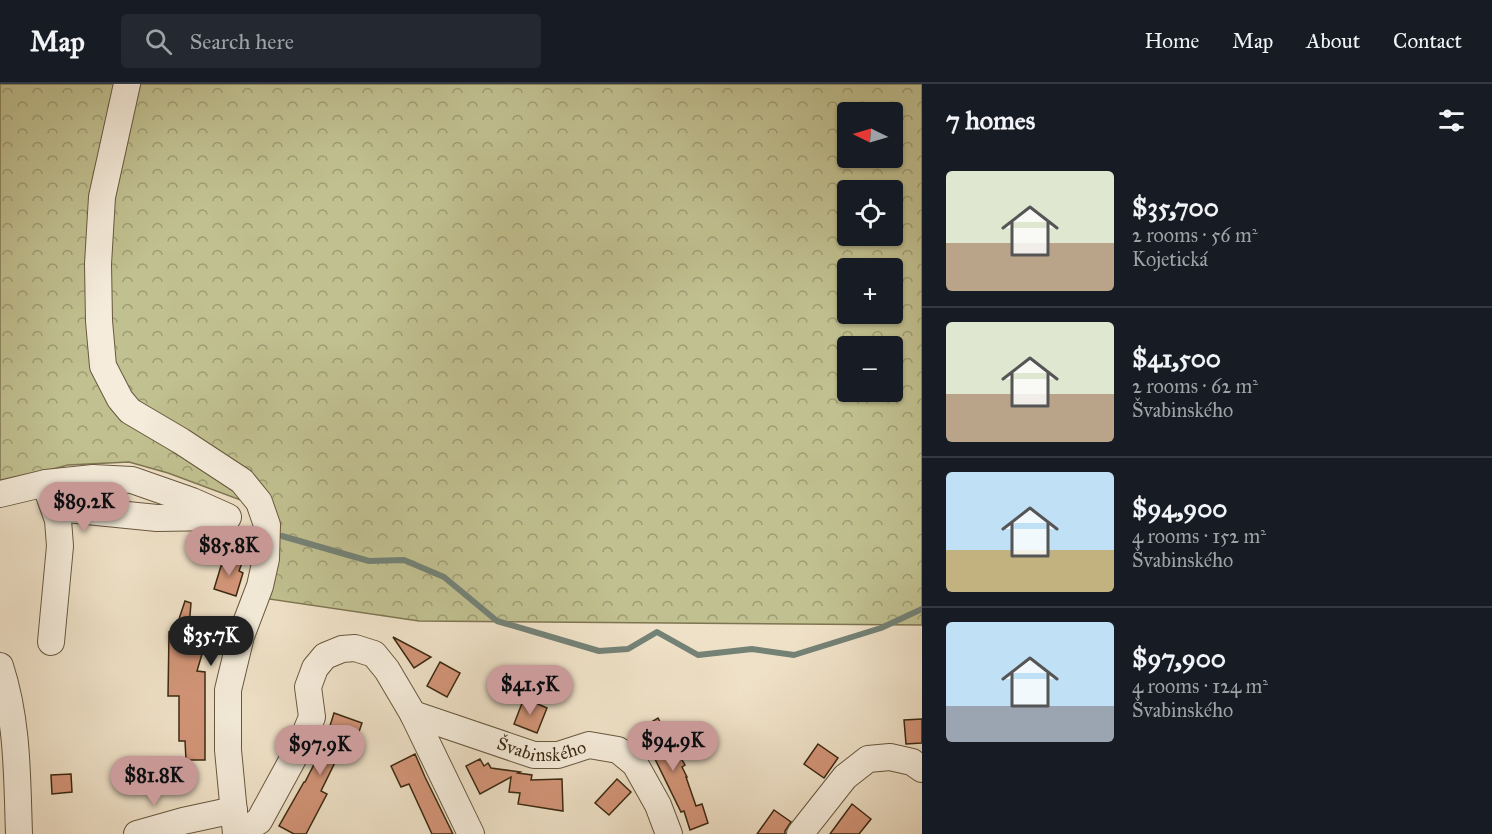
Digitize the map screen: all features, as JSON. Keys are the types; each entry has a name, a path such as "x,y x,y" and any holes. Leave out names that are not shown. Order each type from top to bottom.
{"street":[{"path":"127,84 102,197 98,264 103,366 120,399 130,411 242,481 259,502 267,525 266,559 260,586 241,636 228,690 228,750 236,826"},
{"path":"0,494 46,483 93,478 132,480 192,501 228,517 267,525"},
{"path":"46,483 67,509 157,518 228,517"},
{"path":"46,483 58,520 60,546 51,642"},
{"path":"137,834 183,828 236,826 259,821 301,744 312,717 308,687 315,668 325,656 342,649 355,648 374,654 387,670 413,714 471,834"},
{"path":"1,676 14,730 19,834"},
{"name":"Švabinského","path":"413,714 534,755 558,755 589,744 618,750 635,764 658,805 669,834"},
{"path":"800,834 845,777 868,759 890,757 912,762 922,769"}],"green space":[{"path":"0,84 922,84 922,625 419,621 269,599 278,560 270,511 168,473 129,462 68,465 0,483"}],"building":[{"path":"226,557 242,563 239,571 243,573 236,596 214,589"},
{"path":"185,601 191,603 187,651 202,654 197,671 205,672 205,760 186,760 185,741 179,741 179,696 168,696 169,632 174,634"},
{"path":"393,637 431,657 414,668"},
{"path":"440,662 460,673 447,697 427,686"},
{"path":"524,698 547,708 537,733 514,724"},
{"path":"334,713 362,723 353,749 343,746 321,791 327,794 306,834 294,834 279,826 324,745"},
{"path":"658,718 685,765 682,767 696,806 702,804 708,823 690,830 684,811 681,812 638,730"},
{"path":"922,719 922,743 906,744 904,720"},
{"path":"818,744 838,758 824,778 804,764"},
{"path":"415,754 453,834 432,834 409,784 401,787 391,766"},
{"path":"480,759 484,766 488,763 491,768 532,775 531,780 562,779 563,811 518,804 520,793 509,792 511,777 480,794 466,766"},
{"path":"71,774 72,792 52,794 51,775"},
{"path":"617,779 631,792 609,815 595,803"},
{"path":"852,804 871,819 859,834 830,834"},
{"path":"774,810 791,822 785,834 757,834"}],"waterway":[{"path":"282,536 369,561 404,560 444,577 497,621 599,651 628,649 657,632 698,655 752,649 794,655 881,628 922,609"}]}
